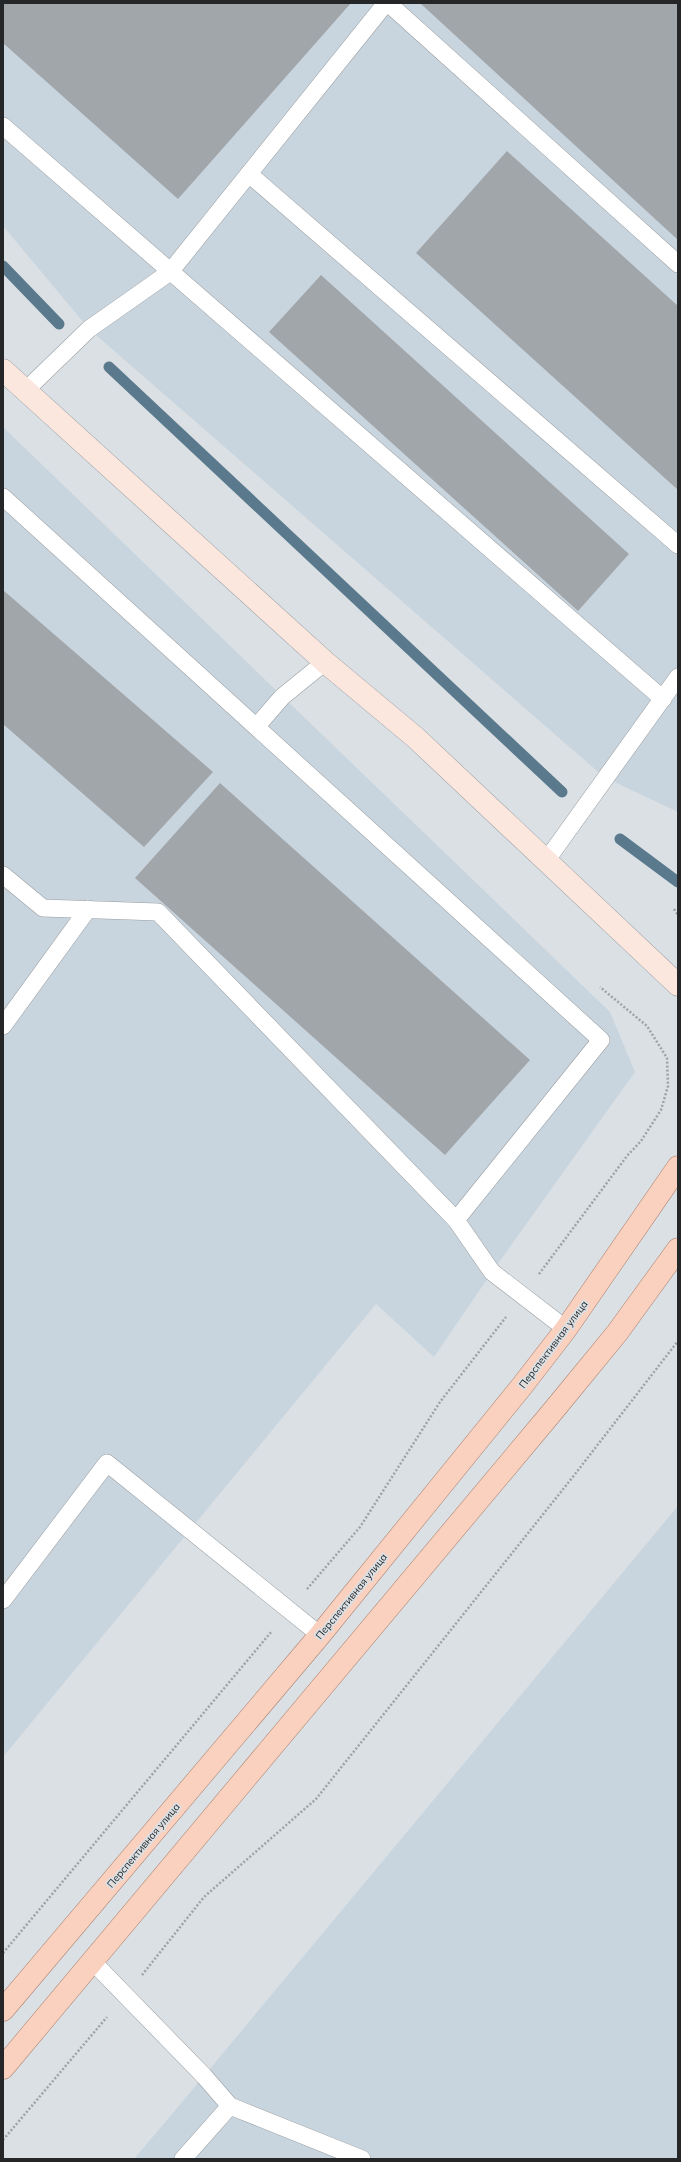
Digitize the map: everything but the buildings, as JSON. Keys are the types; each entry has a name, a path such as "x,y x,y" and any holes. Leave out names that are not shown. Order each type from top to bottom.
{"main road":[{"path":"3,370 325,662 416,738 678,985"},
{"name":"Перспективная улица","path":"3,2010 320,1635 566,1329 678,1167"},
{"path":"3,2068 553,1411 617,1333 678,1249"}],"lane":[{"path":"26,390 89,329 170,272 387,3 678,264"},
{"path":"3,126 663,699"},
{"path":"249,174 678,545"},
{"path":"3,497 257,726 601,1040 456,1220"},
{"path":"257,726 282,697 325,662"},
{"path":"546,861 604,777 678,677"},
{"path":"3,875 43,908 158,912 456,1220 492,1272 566,1329"},
{"path":"3,1026 88,909"},
{"path":"3,1600 107,1463 290,1609 320,1635"},
{"path":"93,1962 204,2076 230,2106 362,2159"},
{"path":"183,2159 230,2106"}],"path":[{"path":"674,910 678,915"},
{"path":"3,1953 360,1527 440,1402 627,1156 641,1140 661,1110 668,1086 667,1058 647,1026 600,988"},
{"path":"3,2140 126,1996 204,1897 316,1799 572,1478 678,1340"}],"shaded area":[{"path":"3,3 678,3 678,812 604,777 89,329 3,226"},
{"path":"3,427 610,1012 635,1072 492,1272 434,1357 376,1304 3,1757"},
{"path":"678,1506 678,2159 134,2159 204,2076"}],"waterway":[{"path":"3,266 59,324"},
{"path":"109,367 562,792"},
{"path":"620,839 678,882"}]}
